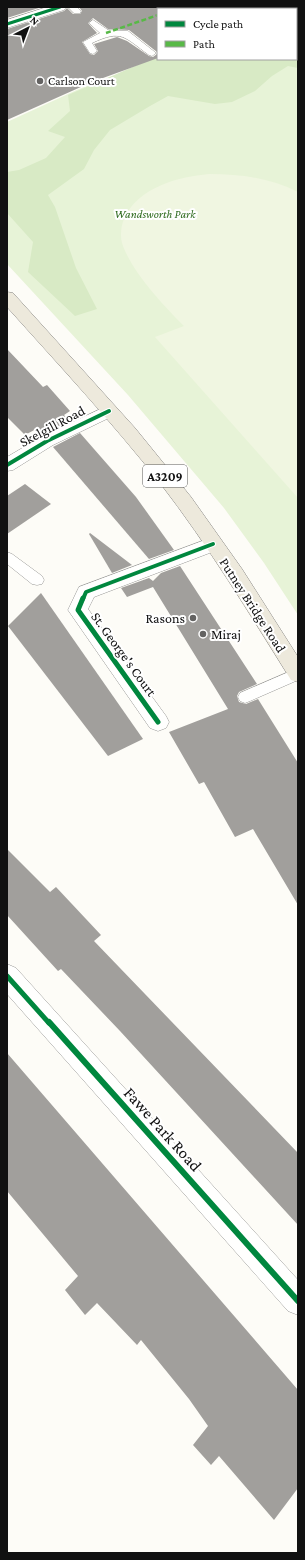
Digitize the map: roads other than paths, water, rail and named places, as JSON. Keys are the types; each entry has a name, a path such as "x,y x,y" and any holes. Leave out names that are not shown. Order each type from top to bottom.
{"main road":[{"name":"Putney Bridge Road","path":"7,297 109,410 166,478 214,544 298,674"}],"street":[{"path":"7,24 60,7"},
{"name":"Skelgill Road","path":"7,465 48,441 109,410"},
{"name":"St. George's Court","path":"158,722 78,610 86,592 214,544"},
{"name":"Fawe Park Road","path":"7,976 298,1301"}],"lane":[{"path":"93,23 106,33"},
{"path":"93,52 87,42 106,33 125,33 152,53"},
{"path":"7,557 37,580"},
{"path":"245,697 298,674"}],"place":[{"name":"Carlson Court","path":"40,81"},
{"name":"Rasons","path":"193,618"},
{"name":"Miraj","path":"203,634"}],"park label":[{"name":"Wandsworth Park","path":"155,214"}]}
